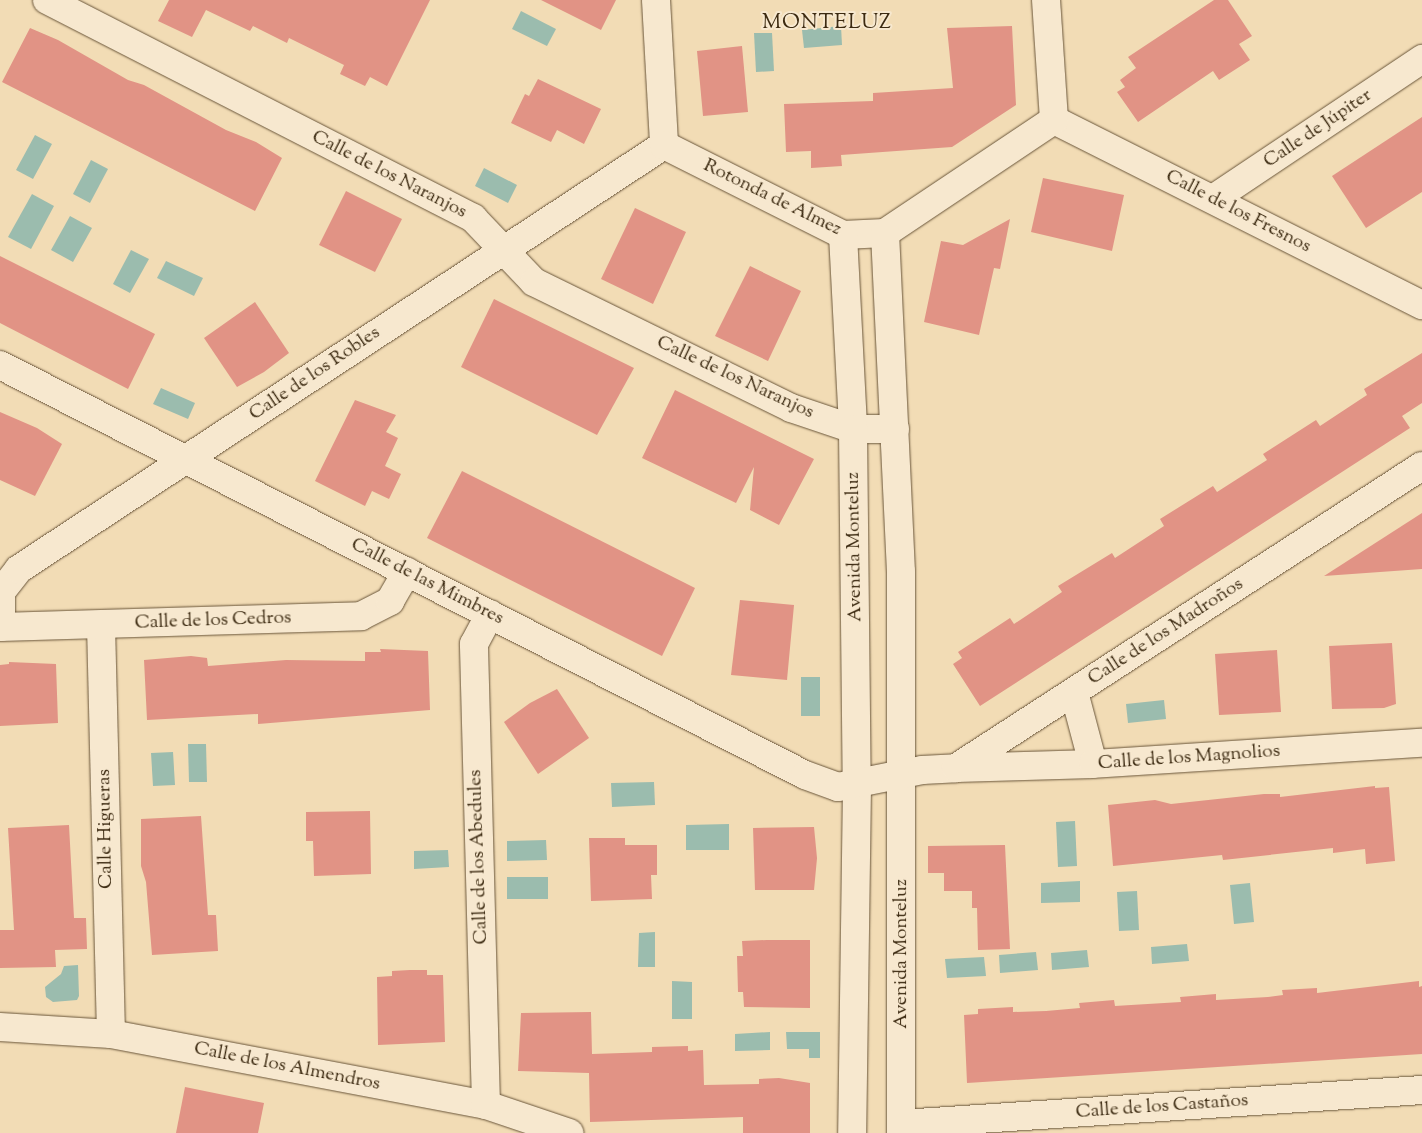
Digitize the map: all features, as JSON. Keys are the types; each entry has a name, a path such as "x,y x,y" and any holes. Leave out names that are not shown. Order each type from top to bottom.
{"street":[{"name":"Calle de los Naranjos","path":"47,0 473,218 534,282 792,408 854,428"},
{"path":"656,0 664,145"},
{"path":"885,233 1054,120 1046,0"},
{"name":"Calle de Júpiter","path":"1213,199 1422,59"},
{"name":"Calle de los Fresnos","path":"1054,120 1422,305"},
{"name":"Calle de los Robles","path":"1,627 1,592 19,569 187,461 504,249 664,145"},
{"name":"Rotonda de Almez","path":"664,145 842,235 885,233"},
{"name":"Avenida Monteluz","path":"885,233 901,572 902,1128"},
{"name":"Avenida Monteluz","path":"842,235 854,428 857,786 852,1133"},
{"name":"Calle de las Mimbres","path":"0,365 805,775 838,787 857,786"},
{"path":"854,428 895,429"},
{"name":"Calle de los Madroños","path":"902,775 956,768 1422,466"},
{"name":"Calle de los Cedros","path":"1,627 361,616 390,601 407,572"},
{"name":"Calle de los Abedules","path":"486,1105 474,644 490,614"},
{"name":"Calle Higueras","path":"101,625 111,1034"},
{"path":"1074,692 1093,764"},
{"name":"Calle de los Magnolios","path":"956,768 1093,764 1422,743"},
{"path":"857,786 902,775"},
{"name":"Calle de los Almendros","path":"0,1027 111,1034 486,1105 569,1133"},
{"name":"Calle de los Castaños","path":"902,1128 1422,1090"}],"shaded area":[{"path":"521,11 556,29 547,46 512,29"},
{"path":"841,26 842,45 804,48 802,30"},
{"path":"754,33 772,33 774,71 756,72"},
{"path":"35,135 52,144 33,179 16,170"},
{"path":"91,160 108,169 90,203 73,194"},
{"path":"484,168 517,185 508,203 475,186"},
{"path":"32,194 54,206 31,249 8,237"},
{"path":"70,216 92,228 73,262 51,250"},
{"path":"131,250 149,259 130,293 113,284"},
{"path":"166,261 203,278 194,296 157,278"},
{"path":"161,388 195,403 188,419 153,404"},
{"path":"801,677 820,677 820,716 801,716"},
{"path":"1164,700 1166,719 1128,723 1126,704"},
{"path":"188,744 206,744 207,782 189,782"},
{"path":"173,752 175,785 153,786 151,753"},
{"path":"654,782 655,805 612,807 611,783"},
{"path":"1075,821 1077,866 1058,867 1056,822"},
{"path":"729,824 729,850 686,850 686,825"},
{"path":"546,840 547,860 507,861 507,841"},
{"path":"448,850 449,867 414,869 414,851"},
{"path":"507,877 548,877 548,899 507,899"},
{"path":"1080,881 1080,902 1041,903 1041,883"},
{"path":"1250,883 1254,922 1234,924 1230,885"},
{"path":"1137,891 1139,930 1119,931 1117,892"},
{"path":"655,932 655,967 638,967 639,933"},
{"path":"1187,944 1189,961 1152,964 1151,947"},
{"path":"1087,950 1089,967 1052,970 1051,953"},
{"path":"1036,952 1038,970 1000,973 999,955"},
{"path":"984,957 986,976 947,978 945,959"},
{"path":"78,965 79,996 77,1000 53,1002 46,997 45,987 61,974 64,966"},
{"path":"672,981 692,982 692,1019 672,1019"},
{"path":"770,1032 770,1050 735,1051 735,1034"},
{"path":"786,1032 820,1032 820,1058 809,1058 809,1049 787,1049"}],"building":[{"path":"169,0 430,0 387,86 370,77 365,86 340,74 344,65 289,38 287,43 253,26 250,31 206,10 192,37 158,21"},
{"path":"541,0 616,0 601,30"},
{"path":"1214,0 1228,0 1252,36 1239,44 1250,60 1219,80 1213,71 1138,122 1117,92 1125,87 1120,80 1136,68 1128,57"},
{"path":"1012,26 1016,105 952,147 841,155 842,166 811,168 811,151 786,152 784,104 873,101 873,93 953,88 947,28"},
{"path":"30,28 58,40 128,80 144,85 226,130 256,142 282,158 255,211 2,82"},
{"path":"742,46 748,112 703,116 697,51"},
{"path":"538,79 601,109 584,144 557,130 551,142 511,123 525,94 529,96"},
{"path":"1422,117 1422,192 1366,228 1332,176"},
{"path":"1043,178 1124,195 1112,251 1031,232"},
{"path":"346,191 402,219 375,272 319,245"},
{"path":"635,208 686,232 653,304 601,279"},
{"path":"1010,219 1000,269 994,268 979,335 924,322 941,241 963,245"},
{"path":"0,256 155,334 128,389 0,323"},
{"path":"750,266 801,291 768,361 715,336"},
{"path":"494,299 634,368 597,435 461,367"},
{"path":"255,302 289,353 264,372 237,387 204,338"},
{"path":"1422,353 1422,403 1402,416 1410,428 980,706 953,664 962,658 958,652 1010,618 1014,624 1062,592 1058,586 1112,553 1115,558 1164,526 1160,519 1213,486 1217,492 1267,460 1263,454 1316,420 1320,426 1367,395 1364,389"},
{"path":"675,390 814,459 779,525 750,510 754,467 736,503 642,458"},
{"path":"355,400 396,415 386,432 398,438 385,466 401,474 389,499 372,491 365,506 315,481"},
{"path":"0,412 37,428 62,444 35,496 0,480"},
{"path":"462,471 695,588 662,656 427,538"},
{"path":"1422,513 1422,569 1324,576"},
{"path":"740,600 794,605 787,680 731,675"},
{"path":"1392,643 1396,704 1384,708 1332,709 1329,646"},
{"path":"380,649 428,651 430,710 258,724 258,714 147,720 144,660 191,656 207,658 208,666 286,660 365,661 365,652 381,652"},
{"path":"1277,650 1281,712 1219,715 1215,654"},
{"path":"9,662 56,664 58,723 0,726 0,665 9,664"},
{"path":"557,689 589,738 538,774 504,722 530,703"},
{"path":"1375,786 1375,788 1389,787 1395,861 1366,864 1365,849 1333,853 1333,848 1223,860 1222,855 1113,866 1108,805 1155,800 1171,804 1264,794 1280,794 1280,797"},
{"path":"370,811 371,874 314,876 313,841 306,841 306,812"},
{"path":"201,816 208,915 216,915 218,951 152,955 146,882 141,866 141,819"},
{"path":"69,825 74,918 86,918 87,949 55,950 56,967 0,968 0,930 14,930 8,828"},
{"path":"814,827 817,858 814,890 755,890 753,828"},
{"path":"589,838 625,838 625,845 657,845 657,875 651,875 652,899 591,901"},
{"path":"1005,845 1010,949 978,950 977,908 972,908 972,891 944,891 944,873 928,873 928,846"},
{"path":"810,940 810,1008 744,1007 743,992 738,992 737,956 743,956 742,941"},
{"path":"427,970 427,975 443,975 445,1042 378,1045 377,977 392,976 392,971"},
{"path":"1419,981 1419,987 1422,986 1422,1054 967,1083 964,1015 978,1014 978,1009 1013,1007 1013,1012 1046,1011 1080,1008 1079,1003 1114,1000 1115,1006 1181,1002 1180,997 1216,994 1216,1000 1268,997 1283,995 1282,990 1317,988 1317,993"},
{"path":"591,1012 592,1054 652,1052 652,1047 688,1046 688,1051 703,1050 704,1085 759,1084 759,1079 779,1078 810,1083 810,1133 743,1133 743,1117 590,1122 589,1073 518,1071 521,1013"},
{"path":"185,1087 264,1103 258,1133 176,1133"}],"district":[{"name":"MONTELUZ","path":"827,23"}]}
